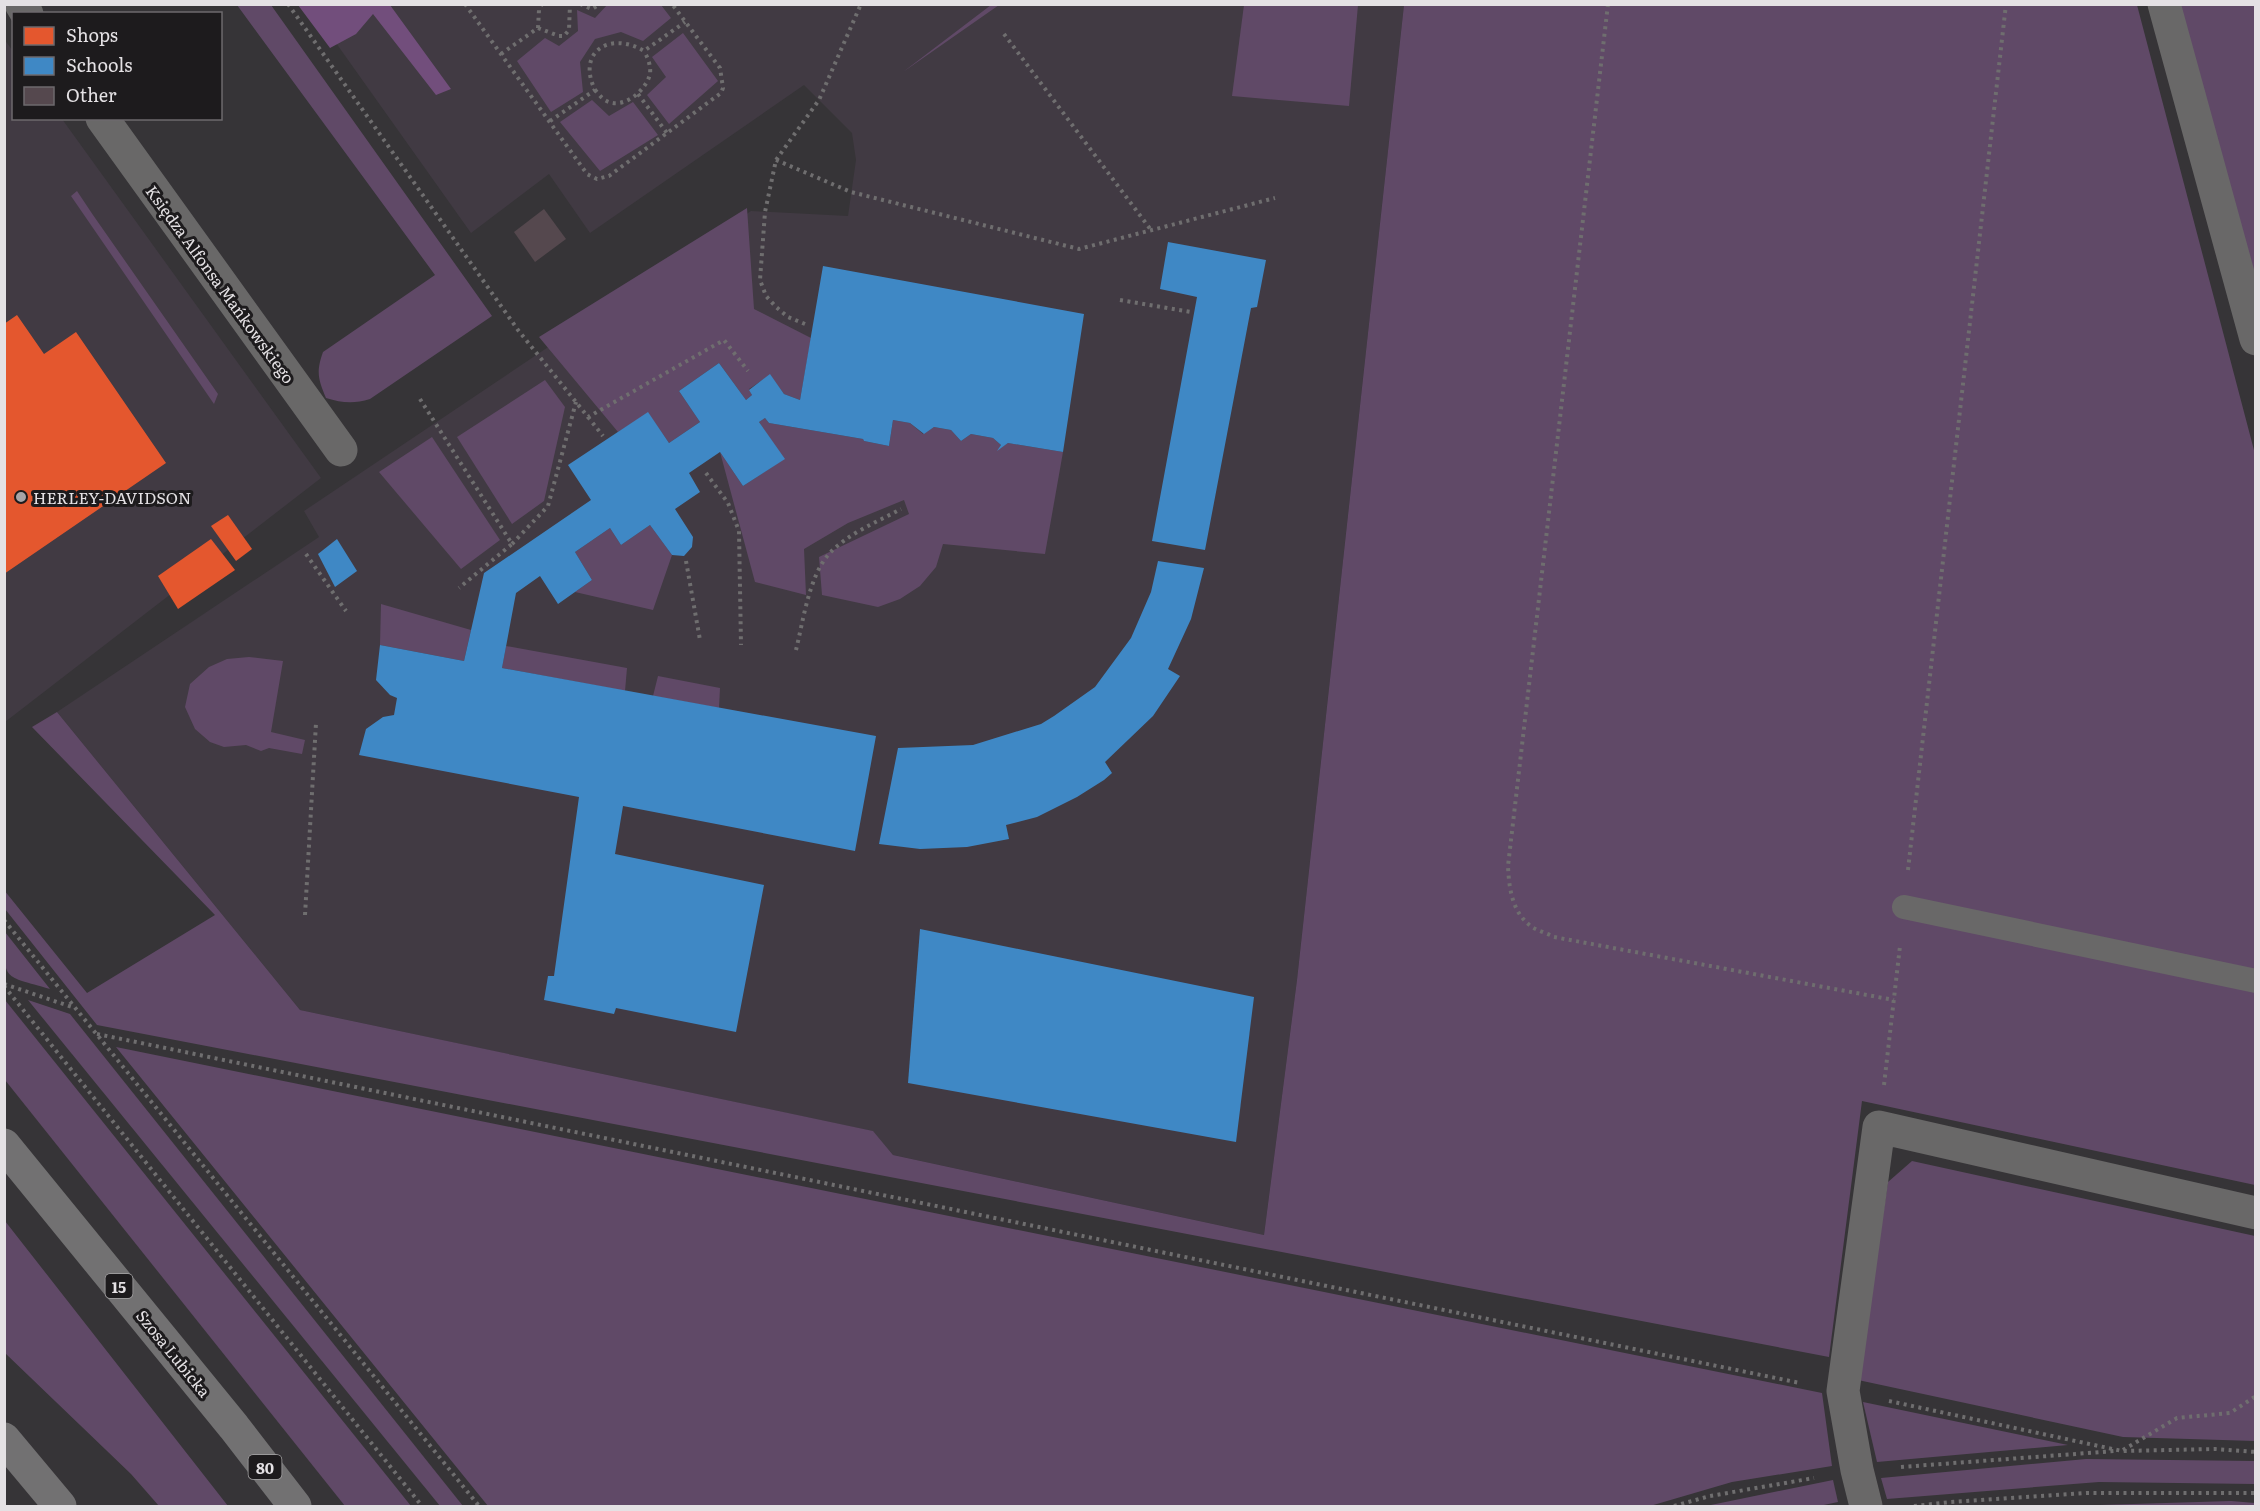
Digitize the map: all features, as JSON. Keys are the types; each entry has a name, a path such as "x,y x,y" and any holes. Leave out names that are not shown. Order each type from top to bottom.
{"main road":[{"name":"Szosa Lubicka","path":"4,1145 234,1427 295,1506"},
{"path":"4,1439 60,1506"}],"street":[{"path":"2164,4 2256,339"},
{"name":"Księdza Alfonsa Mańkowskiego","path":"103,120 340,450"},
{"path":"1866,1506 1843,1391 1879,1127 2256,1213"}],"lane":[{"path":"1904,907 2256,981"}],"path":[{"path":"288,4 518,330 603,436"},
{"path":"465,4 587,174 597,179 609,176 721,93 723,88 720,68 672,4"},
{"path":"538,28 539,10 542,4"},
{"path":"538,28 559,36 565,35 569,29 570,4"},
{"path":"580,4 592,9 600,4"},
{"path":"805,324 788,317 776,307 766,296 760,280 765,212 776,160 819,99 861,4"},
{"path":"1608,4 1508,866 1510,892 1517,909 1531,926 1554,937 1894,1000"},
{"path":"1879,1127 2006,4"},
{"path":"644,51 685,22"},
{"path":"501,54 538,28"},
{"path":"1004,34 1151,230"},
{"path":"619,42 636,46 644,51 650,71 648,80 638,94 629,100 610,103 604,100 595,90 589,68 593,54 598,49 619,42"},
{"path":"550,121 595,90"},
{"path":"638,94 668,133"},
{"path":"776,160 851,192 1078,249 1275,198"},
{"path":"1120,300 1191,312"},
{"path":"588,417 724,340 748,371"},
{"path":"420,399 512,544"},
{"path":"459,588 512,544 548,506 576,401"},
{"path":"706,473 728,503 739,531 741,645"},
{"path":"796,650 815,578 828,555 845,540 901,509"},
{"path":"306,554 346,611"},
{"path":"686,561 699,640"},
{"path":"305,915 316,723"},
{"path":"4,920 479,1506"},
{"path":"4,985 76,1008"},
{"path":"4,985 423,1506"},
{"path":"97,1034 2122,1450 2177,1418 2230,1413 2256,1396"},
{"path":"1674,1506 1710,1496 1857,1470 2122,1450 2215,1449 2256,1452"},
{"path":"1914,1506 2086,1493 2256,1494"}],"shaded area":[{"path":"608,4 661,5 671,18 643,41 621,32 595,39 580,62 583,92 551,112 517,61 545,38 559,46 578,31 577,10 595,18"},
{"path":"237,5 271,5 492,316 370,399 348,402 326,398 319,375 323,352 435,275"},
{"path":"298,5 390,5 451,89 436,95 373,14 356,34 330,48"},
{"path":"309,5 1404,5 1297,980 1264,1235 893,1155 872,1131 300,1010 57,712 319,537 304,511 751,211 848,216 856,160 852,133 804,85 590,233 549,174 471,233"},
{"path":"991,5 999,5 903,72"},
{"path":"1244,5 1358,5 1349,106 1232,96"},
{"path":"1404,5 2137,5 2255,454 2255,1185 1862,1101 1829,1357 97,1025 5,909 4,890 87,993 215,915 32,727 57,712 300,1010 873,1131 893,1155 1264,1235 1297,980"},
{"path":"2178,5 2255,5 2255,281"},
{"path":"683,33 718,81 669,124 647,95 666,77 652,57"},
{"path":"4,39 12,50 12,120 63,120 321,478 5,722"},
{"path":"592,100 609,116 633,102 658,135 600,171 560,122"},
{"path":"77,191 218,394 214,404 71,196"},
{"path":"747,208 754,309 811,338 800,400 784,394 770,375 749,389 752,395 746,400 719,363 679,391 700,422 669,443 648,413 618,432 539,337"},
{"path":"545,380 565,407 544,501 512,524 457,437"},
{"path":"765,418 769,423 863,439 889,446 893,420 910,423 923,434 934,427 951,430 961,441 971,434 993,438 1001,445 999,449 1008,443 1063,452 1045,554 943,544 936,567 920,586 900,599 878,607 822,595 819,557 909,514 904,500 848,523 804,549 806,595 755,582 720,452 743,486 784,459 759,422"},
{"path":"432,437 500,540 461,569 379,472"},
{"path":"650,525 672,555 653,610 575,592 592,580 575,552 610,528 621,545"},
{"path":"381,604 471,630 464,661 380,645"},
{"path":"506,646 627,668 625,691 502,668"},
{"path":"249,657 283,661 271,732 305,740 302,754 269,748 261,751 246,745 224,747 210,742 195,729 185,707 190,684 209,667 227,659"},
{"path":"658,676 720,688 719,708 653,696"},
{"path":"4,932 50,989 9,974 5,960"},
{"path":"5,1000 411,1506 345,1506 5,1080"},
{"path":"28,1000 70,1014 463,1506 440,1506"},
{"path":"116,1047 1822,1393 1832,1466 1732,1482 1650,1506 488,1506"},
{"path":"1912,1161 2255,1236 2255,1441 2123,1437 1858,1380 1888,1182"},
{"path":"5,1221 228,1506 159,1506 131,1474 5,1353"},
{"path":"1863,1402 2068,1445 1877,1462"},
{"path":"2086,1459 2255,1461 2255,1484 2099,1482 1887,1499 1881,1478"},
{"path":"1833,1480 1838,1502 1819,1506 1706,1506"},
{"path":"2231,1501 2255,1503 2255,1506 2067,1506"}],"building: Shops":[{"path":"17,315 44,354 76,332 166,463 4,574 4,324"},
{"path":"228,515 252,549 236,561 211,526"},
{"path":"211,539 235,570 178,609 158,576"}],"building: Schools":[{"path":"1168,242 1266,260 1257,307 1251,308 1205,550 1152,541 1197,297 1160,289"},
{"path":"823,266 1084,314 1063,452 1008,443 997,451 1001,445 993,438 971,434 961,441 951,430 934,427 924,434 910,423 893,420 889,446 863,439 769,423 765,418 759,422 785,459 743,486 720,452 689,473 700,492 675,509 693,537 692,547 684,556 672,555 650,525 621,545 610,528 575,552 592,580 558,604 540,576 516,593 502,668 876,736 855,851 623,806 615,854 764,885 736,1032 616,1008 614,1014 544,1000 548,976 554,976 579,797 359,755 366,729 383,717 394,715 397,698 390,695 376,680 380,645 464,661 484,573 591,500 568,465 648,412 669,443 700,422 679,391 719,363 746,400 752,395 749,390 770,374 784,394 800,400"},
{"path":"337,539 357,571 335,587 318,554"},
{"path":"1158,561 1204,568 1191,619 1168,669 1180,676 1153,716 1105,762 1112,773 1077,797 1037,817 1006,825 1009,839 967,847 920,849 879,844 898,748 973,745 1041,724 1095,687 1131,638 1151,592"},
{"path":"920,929 1254,997 1236,1142 908,1083"}],"building: Other":[{"path":"544,209 566,239 535,262 514,232"}],"place":[{"name":"HERLEY-DAVIDSON","path":"21,497"}]}
